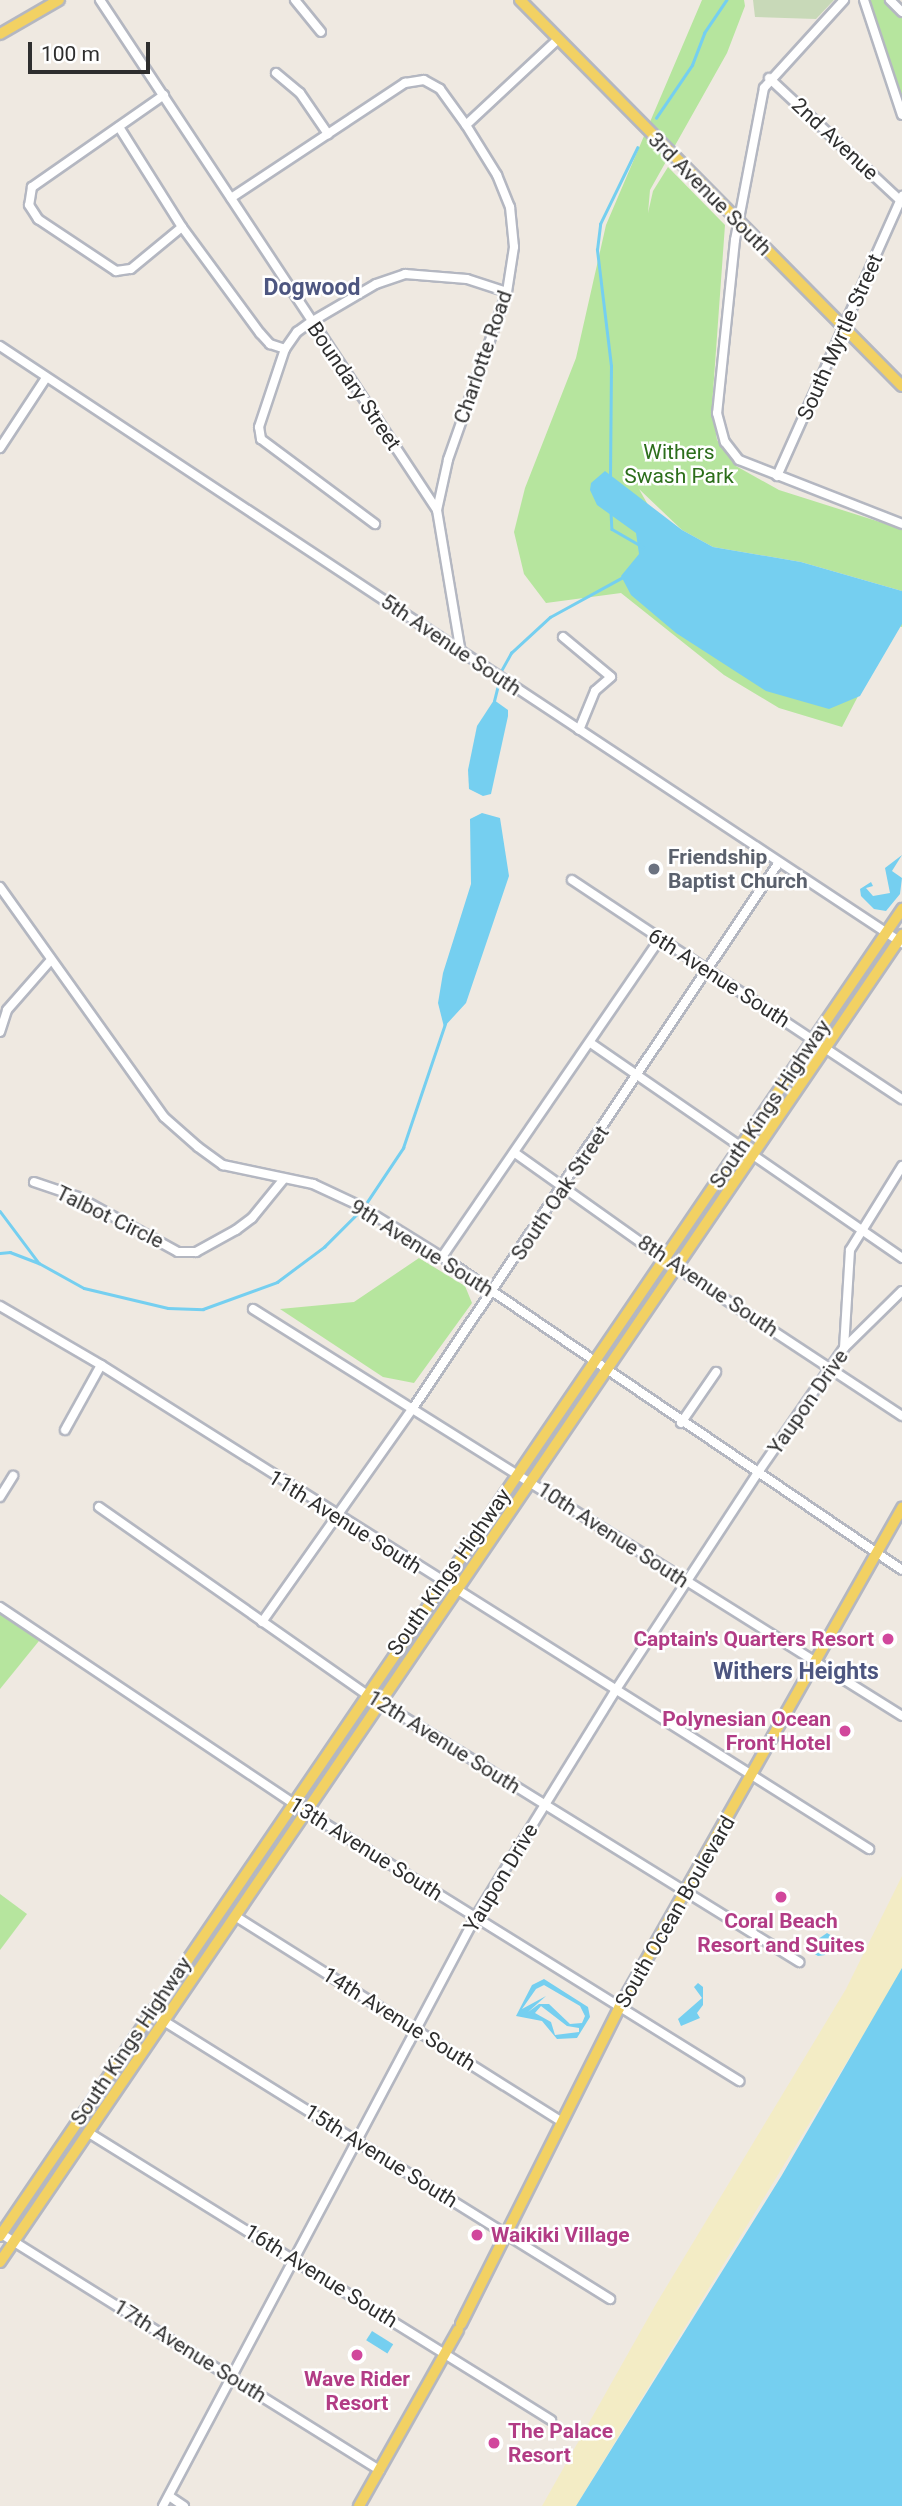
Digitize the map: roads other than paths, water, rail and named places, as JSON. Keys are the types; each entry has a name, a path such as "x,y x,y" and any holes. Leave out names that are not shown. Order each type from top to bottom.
{"main road":[{"path":"0,34 59,0"},
{"name":"3rd Avenue South","path":"520,0 738,224 846,327 902,386"},
{"name":"South Kings Highway","path":"1,2234 365,1693 444,1583 902,909"},
{"name":"South Kings Highway","path":"0,2262 533,1484 901,940"},
{"name":"South Ocean Boulevard","path":"359,2506 446,2353 619,2008 817,1663 874,1552 902,1508"}],"street":[{"name":"Boundary Street","path":"100,0 437,510 461,653"},
{"path":"295,0 321,32"},
{"path":"844,0 769,78 738,224 716,400 718,425 739,460 902,524"},
{"path":"864,0 902,115"},
{"path":"890,0 902,12"},
{"path":"466,125 557,40"},
{"path":"276,72 300,93 328,134"},
{"name":"2nd Avenue","path":"769,78 902,199"},
{"name":"Charlotte Road","path":"231,198 405,83 424,80 440,89 466,125 497,175 510,207 514,247 507,292 448,460 437,510"},
{"path":"164,95 32,187 32,212 116,271 131,269 182,227"},
{"path":"119,127 182,227 260,333 270,344 285,349"},
{"name":"South Myrtle Street","path":"776,476 902,199"},
{"path":"375,524 261,439 259,427 285,349 297,332 311,322 376,284 405,275 467,279 507,292"},
{"name":"5th Avenue South","path":"0,346 461,653 886,933 901,940"},
{"path":"0,449 46,378"},
{"path":"562,637 611,677 595,691 579,730"},
{"name":"South Oak Street","path":"262,1622 334,1516 414,1408 709,972 779,862"},
{"name":"6th Avenue South","path":"572,880 902,1099"},
{"name":"9th Avenue South","path":"0,887 50,961 164,1117 223,1165 283,1180 313,1184 358,1205 442,1257 681,1423 902,1570"},
{"path":"442,1257 592,1044 660,939"},
{"path":"0,1032 7,1010 50,961"},
{"path":"592,1044 902,1258"},
{"name":"8th Avenue South","path":"515,1153 664,1259 902,1416"},
{"path":"844,1348 849,1322 846,1271 859,1228 902,1166"},
{"name":"Talbot Circle","path":"34,1182 77,1197 178,1252 195,1252 252,1218 283,1180"},
{"name":"Yaupon Drive","path":"163,2506 475,1918 615,1691 757,1474 844,1348 902,1291"},
{"name":"11th Avenue South","path":"0,1306 101,1365 334,1516 869,1849"},
{"name":"10th Avenue South","path":"253,1309 902,1716"},
{"path":"65,1430 101,1365"},
{"path":"681,1423 716,1372"},
{"path":"0,1497 13,1476"},
{"name":"12th Avenue South","path":"99,1507 365,1693 799,1962"},
{"name":"13th Avenue South","path":"0,1607 308,1813 739,2081"},
{"name":"14th Avenue South","path":"235,1916 562,2122"},
{"name":"15th Avenue South","path":"151,2013 610,2299"},
{"name":"16th Avenue South","path":"89,2133 551,2420"},
{"name":"17th Avenue South","path":"1,2234 380,2470"},
{"path":"169,2496 184,2506"}],"water":[{"path":"605,471 682,530 713,547 801,562 902,591 902,624 860,696 829,709 766,691 676,633 631,595 621,576 639,554 636,533 597,505 590,490 591,483"},
{"path":"494,700 508,710 508,716 491,794 483,796 469,789 468,770 477,726"},
{"path":"482,813 500,818 509,876 466,1003 444,1027 438,1003 443,973 471,884 470,819"},
{"path":"902,855 892,871 902,878 900,894 886,911 874,909 861,896 860,889 871,882 873,886 866,888 873,896 890,893 885,868"},
{"path":"827,1933 834,1937 825,1955 818,1956 805,1948"},
{"path":"902,1968 902,2506 576,2506 782,2175"},
{"path":"544,1979 588,2007 590,2017 577,2038 557,2039 542,2021 516,2016 532,1985","holes":["544,1985 580,2006 585,2016 582,2023 570,2024 549,2004 539,2004 528,2012 546,1996 522,2009 536,1989","541,2006 567,2026 579,2028 579,2032 555,2035 551,2022 535,2013"]},
{"path":"698,1983 703,1987 703,2005 697,2013 700,2018 681,2026 678,2019 702,1998 694,1987"},
{"path":"372,2331 393,2344 387,2354 366,2340"}],"waterway":[{"path":"656,118 692,65 704,33 726,0"},
{"path":"610,478 611,366 597,250 600,224 637,148"},
{"path":"611,512 612,529 643,547"},
{"path":"501,671 511,653 550,617 623,577"},
{"path":"494,701 498,685"},
{"path":"365,1205 403,1148 445,1024"},
{"path":"0,1253 10,1252 39,1263 84,1288 168,1308 203,1309 277,1282 324,1247 361,1210"},
{"path":"0,1211 39,1263"}],"place":[{"name":"Friendship Baptist Church","path":"654,869"},
{"name":"Captain's Quarters Resort","path":"888,1639"},
{"name":"Polynesian Ocean Front Hotel","path":"845,1731"},
{"name":"Coral Beach Resort and Suites","path":"781,1897"},
{"name":"Waikiki Village","path":"477,2235"},
{"name":"Wave Rider Resort","path":"357,2355"},
{"name":"The Palace Resort","path":"494,2443"}],"district":[{"name":"Dogwood","path":"312,288"},
{"name":"Withers Heights","path":"796,1672"}],"park label":[{"name":"Withers Swash Park","path":"679,464"}]}
